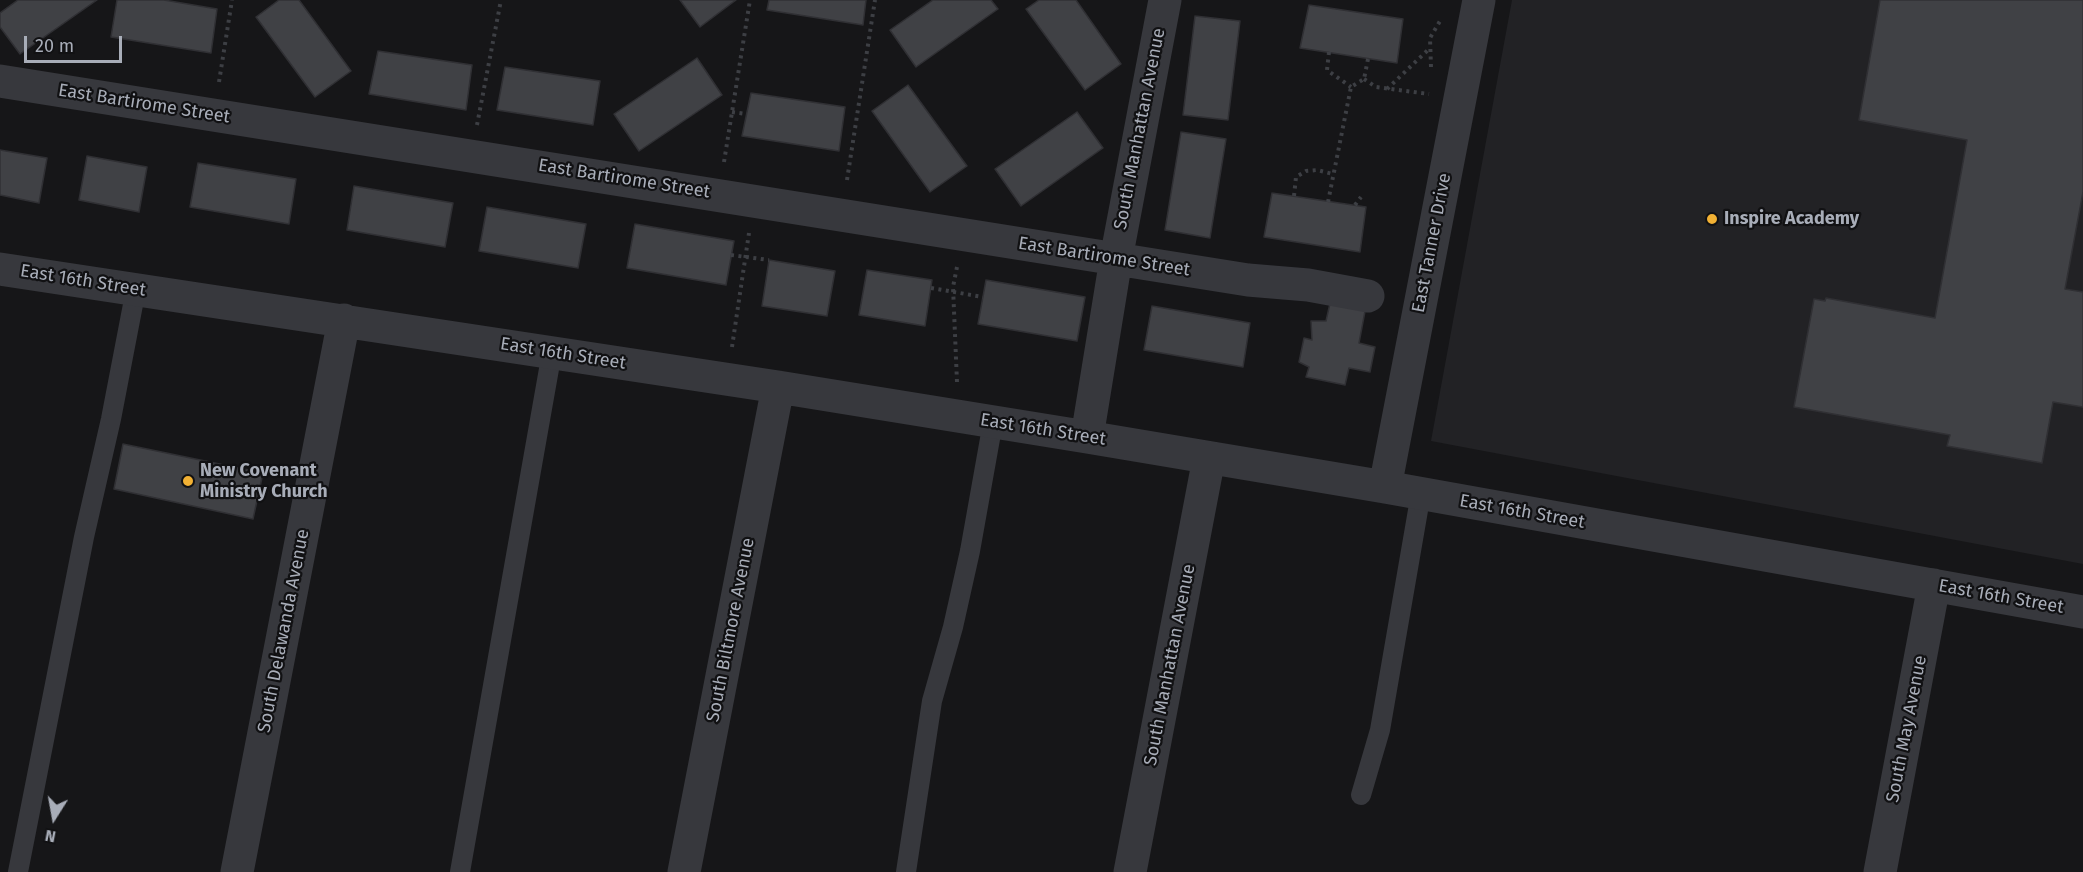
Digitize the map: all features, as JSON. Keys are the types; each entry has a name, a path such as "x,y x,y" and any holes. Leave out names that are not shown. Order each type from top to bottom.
{"street":[{"name":"South Manhattan Avenue","path":"1087,437 1116,259 1165,0"},
{"name":"East Tanner Drive","path":"1385,487 1479,0"},
{"name":"East Bartirome Street","path":"0,81 1248,280 1308,285 1368,296"},
{"name":"East 16th Street","path":"0,269 552,352 1087,437 1421,493 2083,612"},
{"name":"South Delawanda Avenue","path":"237,872 344,320"},
{"name":"South Biltmore Avenue","path":"684,872 778,387"},
{"name":"South Manhattan Avenue","path":"1130,872 1209,458"},
{"name":"South May Avenue","path":"1880,872 1934,585"}],"lane":[{"path":"18,872 136,289"},
{"path":"460,872 552,352"},
{"path":"906,872 932,701 953,627 970,551 993,422"},
{"path":"1361,795 1380,730 1421,493"}],"path":[{"path":"218,92 232,0"},
{"path":"477,126 501,0"},
{"path":"724,162 750,0"},
{"path":"847,180 875,0"},
{"path":"1431,70 1430,38 1441,19"},
{"path":"1387,89 1429,48"},
{"path":"1329,52 1328,70 1351,87"},
{"path":"1328,202 1351,87 1364,79 1368,59"},
{"path":"1364,79 1376,87 1440,95"},
{"path":"732,112 746,114"},
{"path":"1294,196 1296,177 1306,171 1333,174"},
{"path":"1355,205 1360,197"},
{"path":"731,351 753,200"},
{"path":"731,255 769,260"},
{"path":"957,386 954,292 959,259"},
{"path":"931,288 983,297"}],"shaded area":[{"name":"Inspire Academy","path":"1512,0 1880,0 1859,120 1967,140 1935,318 1826,298 1825,301 1814,299 1794,407 1950,435 1948,446 2041,463 2053,402 2083,407 2083,564 1431,441"},
{"path":"2083,192 2083,292 2065,289"}],"building":[{"path":"18,0 97,0 20,54 0,27 0,13"},
{"path":"117,0 164,0 217,9 211,53 111,37"},
{"path":"279,0 299,0 351,71 315,97 256,17"},
{"path":"680,0 736,0 700,27"},
{"path":"769,0 866,0 863,25 767,10"},
{"path":"933,0 991,0 998,9 916,67 890,30"},
{"path":"1039,0 1076,0 1121,64 1085,90 1026,9"},
{"path":"1880,0 2083,0 2083,192 2065,289 2083,292 2083,407 2053,402 2042,463 1947,446 1950,435 1794,407 1814,299 1825,301 1826,298 1935,318 1967,140 1859,120"},
{"path":"1309,5 1403,19 1397,63 1300,48"},
{"path":"1195,16 1240,21 1228,120 1183,115"},
{"path":"378,51 472,65 466,110 369,94"},
{"path":"697,58 722,95 639,151 614,114"},
{"path":"505,67 600,81 593,125 497,110"},
{"path":"908,85 967,166 930,192 872,111"},
{"path":"751,93 845,107 839,151 742,136"},
{"path":"1077,112 1103,148 1021,206 995,169"},
{"path":"1181,132 1226,139 1210,238 1165,230"},
{"path":"0,150 47,158 39,203 0,195"},
{"path":"87,156 147,167 139,212 79,200"},
{"path":"198,163 296,179 289,224 190,207"},
{"path":"354,186 453,203 445,247 347,230"},
{"path":"1272,193 1366,207 1360,252 1264,237"},
{"path":"487,207 586,224 578,268 479,251"},
{"path":"635,224 734,241 726,285 627,268"},
{"path":"769,260 835,271 827,316 762,306"},
{"path":"867,270 932,280 925,326 859,315"},
{"path":"986,280 1085,297 1077,341 978,324"},
{"path":"1331,299 1366,306 1359,343 1375,347 1370,372 1349,368 1345,385 1306,377 1309,367 1299,362 1304,338 1312,340 1311,321 1326,321"},
{"path":"1152,306 1250,323 1243,367 1144,350"},
{"name":"New Covenant Ministry Church","path":"123,444 263,473 253,519 114,489"}],"place":[{"name":"Inspire Academy","path":"1712,219"},
{"name":"New Covenant Ministry Church","path":"188,481"}]}
